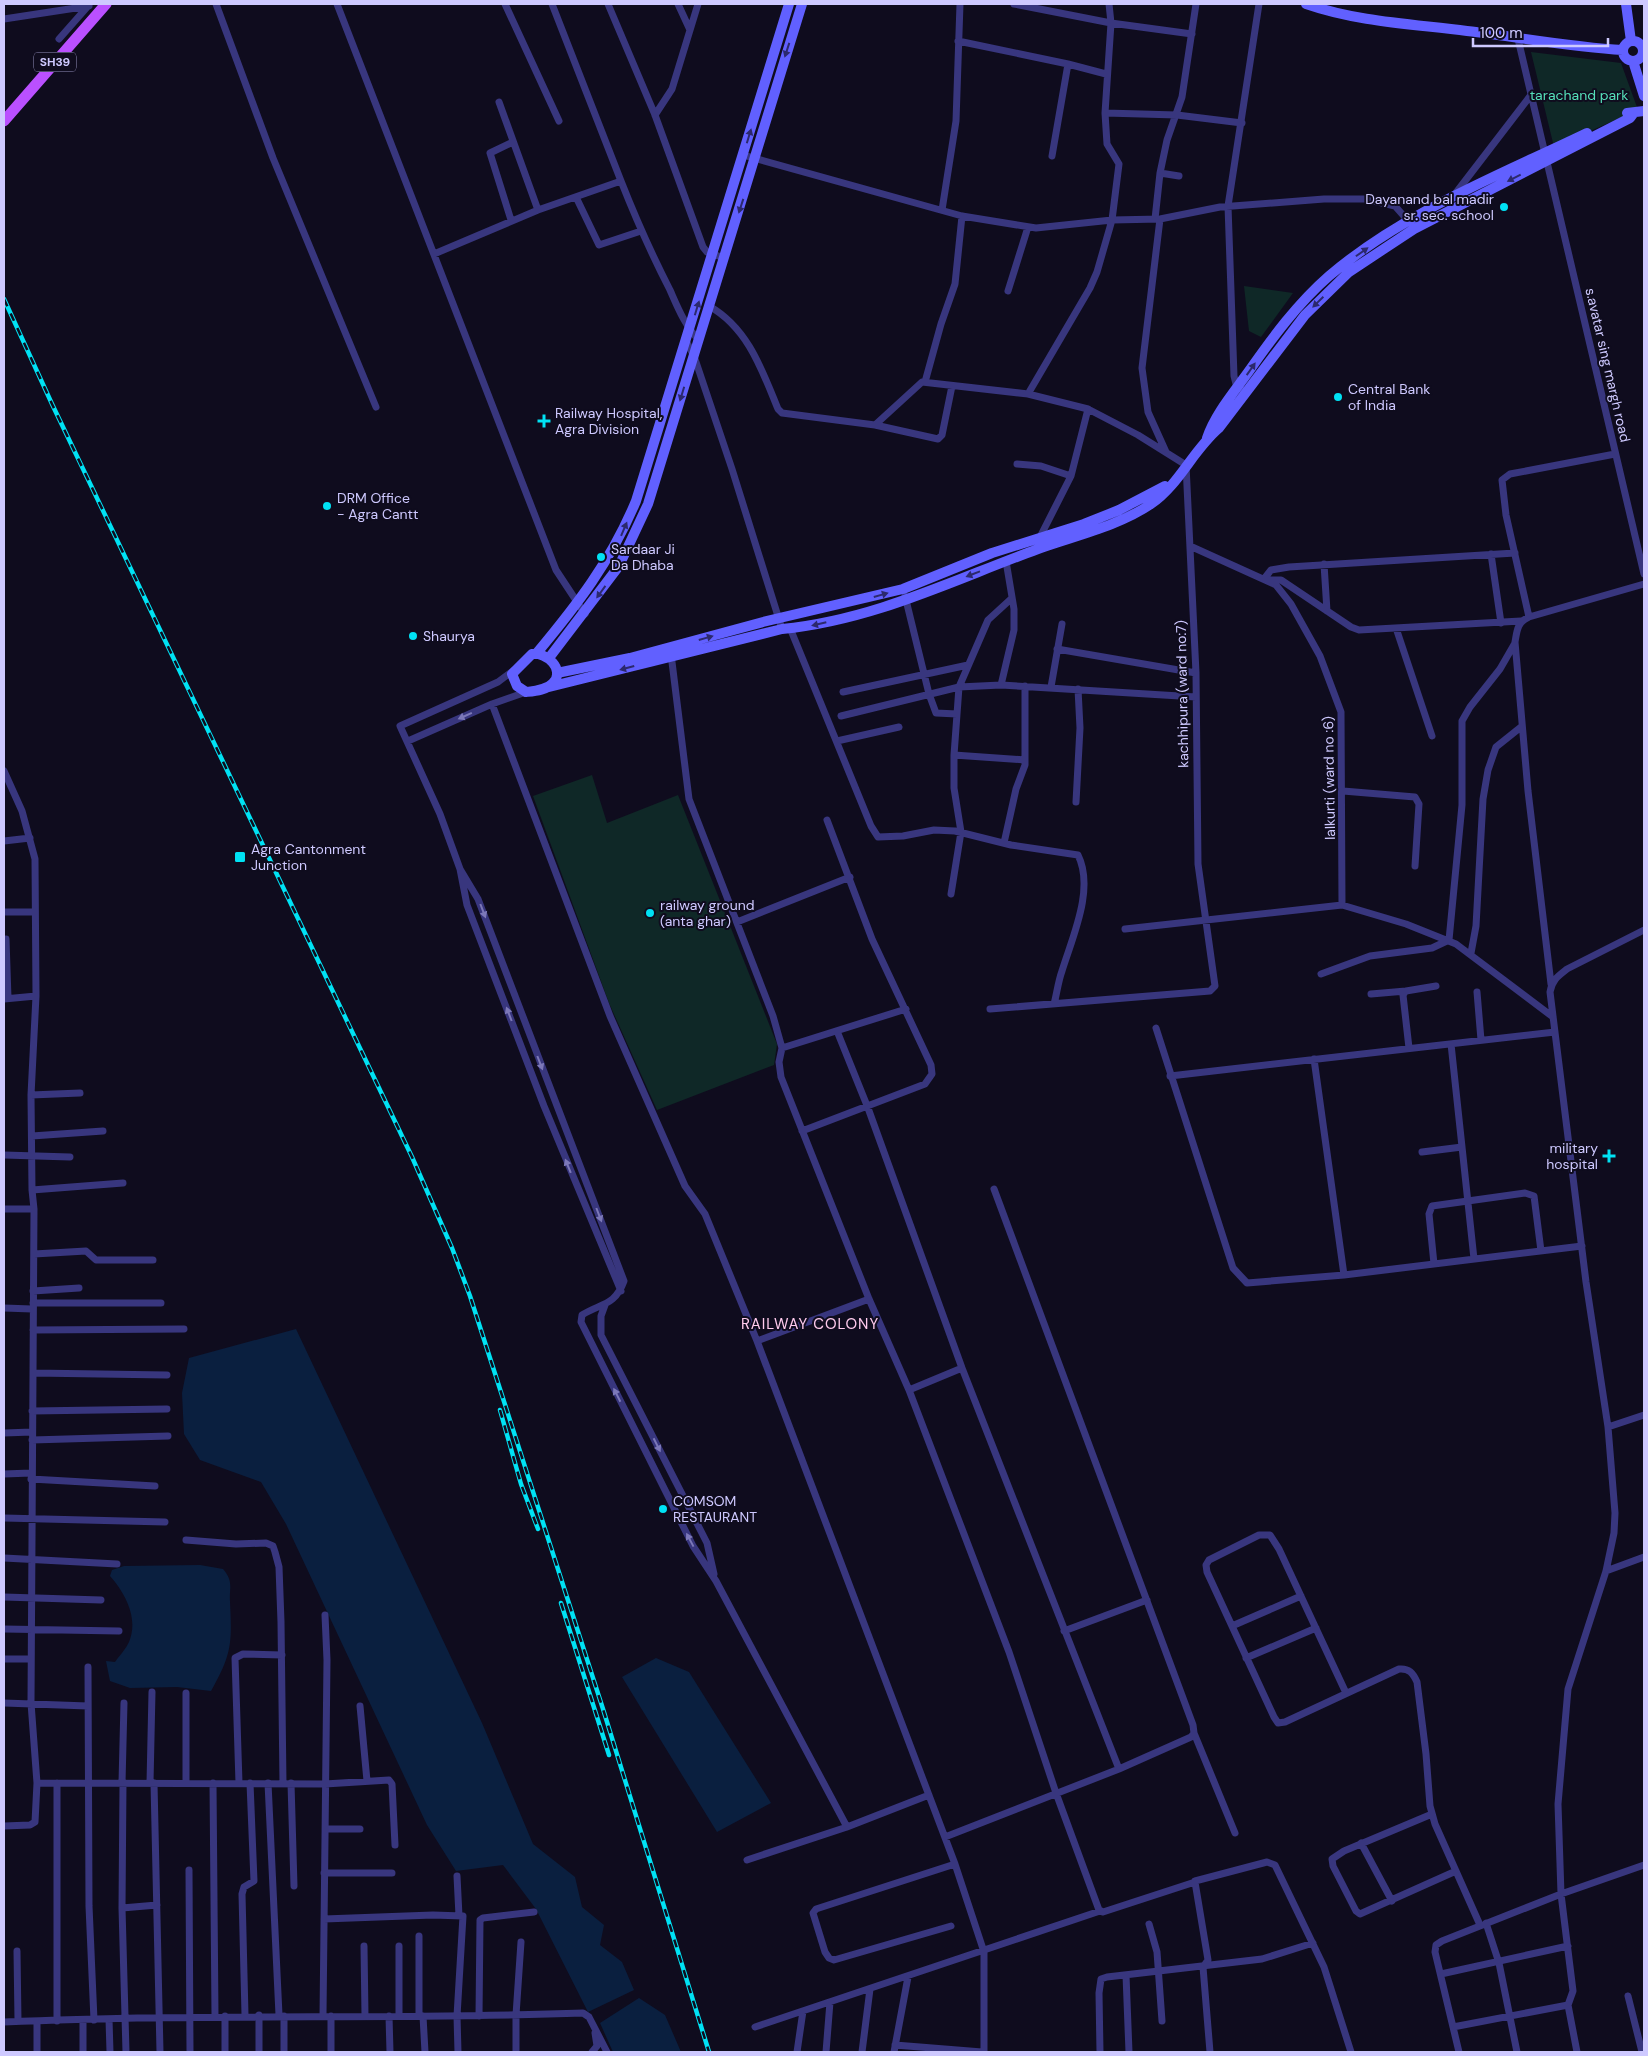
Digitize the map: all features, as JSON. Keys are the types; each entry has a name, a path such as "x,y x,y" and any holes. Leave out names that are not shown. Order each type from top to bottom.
{"main road":[{"name":"SH39","path":"4,121 106,4"}],"street":[{"path":"216,4 273,158 376,407"},
{"path":"337,4 556,570 585,614"},
{"path":"505,4 559,121"},
{"path":"552,4 641,231 690,330 699,340"},
{"path":"608,4 655,115 693,224 703,247 713,255 724,258"},
{"path":"678,4 690,30"},
{"path":"655,115 672,89 698,4"},
{"path":"620,1291 544,1106 467,905 460,869 440,814 401,724 498,682 536,654 578,605 621,536 636,501 790,4"},
{"path":"549,658 585,614 619,566 637,532 648,504 802,4"},
{"path":"942,210 956,121 960,4"},
{"path":"1014,4 1111,23 1192,34"},
{"path":"1028,394 1090,288 1097,272 1112,220 1119,164 1108,147 1105,113 1106,74 1111,23 1109,4"},
{"path":"1166,452 1148,412 1142,368 1160,173 1167,140 1177,115 1196,4"},
{"path":"1242,390 1234,376 1228,206 1259,4"},
{"path":"1306,4 1344,16 1568,46 1623,50"},
{"path":"1626,4 1631,40"},
{"path":"4,19 90,5"},
{"path":"60,39 90,5"},
{"name":"s.avatar sing margh road","path":"1518,39 1644,574"},
{"path":"1633,61 1639,58 1644,50 1639,42 1631,40 1624,45 1623,50 1626,58 1633,61 1644,96"},
{"path":"958,41 1106,74"},
{"path":"1052,156 1068,64"},
{"path":"1451,198 1531,95"},
{"path":"499,102 538,210"},
{"path":"1411,225 1644,110"},
{"path":"1105,113 1177,115 1242,123"},
{"path":"511,220 490,153 513,142"},
{"path":"743,155 962,216 1028,227 1041,228 1112,220 1157,219 1228,206 1324,199 1365,199 1395,206 1411,225"},
{"path":"1160,173 1179,176"},
{"path":"434,254 511,220 621,181"},
{"path":"557,673 786,628 814,626 885,608 1006,562 1038,544 1120,510 1174,481 1206,439 1219,428 1242,390 1305,315 1344,276 1411,225 1451,198 1494,183"},
{"path":"576,197 599,245 641,231"},
{"path":"925,382 941,324 955,284 962,216"},
{"path":"1008,291 1028,227"},
{"path":"709,306 720,312 742,333 778,409 782,413 875,425 938,439 942,435 952,386"},
{"path":"686,341 694,356 732,469 778,618 786,628 837,741 871,826 878,837 903,836 934,830 961,832 1004,843 1074,854 1080,858 1083,887 1078,923 1061,974 1054,1004 990,1009"},
{"path":"875,425 914,388 925,382 1028,394 1088,409 1115,422 1186,465"},
{"path":"1038,544 1071,476 1088,409"},
{"path":"1529,617 1501,484 1505,477 1615,454"},
{"path":"1017,464 1041,466 1071,476"},
{"name":"kachhipura (ward no:7)","path":"1054,1004 1210,991 1216,982 1198,864 1196,826 1196,672 1186,465"},
{"path":"408,741 492,704 526,692 671,652 778,618 903,589 992,553 1038,544"},
{"path":"1190,546 1266,580 1281,580 1327,611 1360,630 1521,622 1529,617 1644,584"},
{"path":"1266,580 1269,571 1277,568 1515,553"},
{"path":"1491,554 1501,622"},
{"path":"1001,685 1014,630 1012,598 1006,562"},
{"path":"1324,564 1327,611"},
{"name":"lalkurti (ward no :6)","path":"1266,580 1276,585 1285,594 1320,656 1340,707 1343,791 1342,905"},
{"path":"903,589 929,694 936,713 957,714"},
{"path":"952,894 961,832 954,799 954,755 959,687 988,620 1012,598"},
{"path":"1449,940 1462,805 1462,721 1470,707 1500,669 1515,642 1521,622"},
{"path":"1051,688 1062,624"},
{"path":"1396,628 1432,736"},
{"path":"1515,642 1521,727 1551,984 1552,1017 1608,1427 1615,1513 1614,1533 1606,1571 1568,1689 1558,1804 1561,1894 1572,1991 1568,2004 1577,2052"},
{"path":"1057,649 1196,672"},
{"path":"671,652 689,799 773,1016 782,1048 779,1062 782,1077 870,1299 909,1390 1009,1652 1056,1793 1100,1912"},
{"path":"536,654 549,658 557,673 554,682 545,688"},
{"path":"842,692 968,665"},
{"path":"514,670 513,677 517,686 526,692"},
{"path":"1004,843 1025,760 1026,686"},
{"path":"841,716 959,687 1026,686 1196,697"},
{"path":"1076,802 1080,728 1078,689"},
{"path":"492,704 610,1016 685,1186 705,1214 757,1341 956,1864 984,1952 983,2052 895,2048 908,1977"},
{"path":"837,741 899,727"},
{"path":"1471,953 1476,926 1483,799 1488,770 1496,747 1521,727"},
{"path":"954,755 1025,760"},
{"path":"4,771 22,811 35,859 36,996 32,1095 34,1254 32,1306 31,1703 37,1783 35,1822 30,1825 4,1826"},
{"path":"1343,791 1415,797 1419,804 1415,866"},
{"path":"802,1131 868,1108 925,1084 930,1080 931,1065 872,940 850,876 827,820"},
{"path":"4,841 30,838"},
{"path":"460,869 478,899 624,1281 620,1291 604,1305 582,1315 581,1322 693,1546 716,1581 847,1827"},
{"path":"737,922 850,876"},
{"path":"1126,929 1342,905 1449,940 1471,953 1552,1017"},
{"path":"4,912 34,912"},
{"path":"1551,984 1556,977 1567,969 1644,930"},
{"path":"6,939 6,999 36,996"},
{"path":"1321,974 1370,956 1432,948 1449,940"},
{"path":"1371,994 1436,986"},
{"path":"1406,991 1402,1002 1409,1048"},
{"path":"1476,992 1481,1040"},
{"path":"782,1048 906,1009"},
{"path":"1156,1028 1170,1076 1236,1274 1247,1283 1254,1284 1344,1275 1582,1246"},
{"path":"837,1032 868,1108 962,1368 1119,1769"},
{"path":"1170,1076 1554,1032"},
{"path":"1451,1044 1474,1259"},
{"path":"1314,1060 1344,1275"},
{"path":"32,1095 80,1093"},
{"path":"32,1136 103,1131"},
{"path":"1422,1152 1462,1147"},
{"path":"4,1155 70,1157"},
{"path":"32,1190 123,1183"},
{"path":"994,1189 1193,1725 1194,1733 1235,1833"},
{"path":"1434,1264 1430,1209 1437,1204 1530,1193 1535,1200 1541,1251"},
{"path":"4,1209 34,1209"},
{"path":"34,1254 86,1251 96,1260 152,1260"},
{"path":"33,1291 79,1288"},
{"path":"757,1341 870,1299"},
{"path":"4,1308 161,1303"},
{"path":"604,1305 601,1316 601,1335 707,1544 716,1581"},
{"path":"33,1330 184,1329"},
{"path":"909,1390 962,1368"},
{"path":"33,1372 167,1374"},
{"path":"32,1411 168,1409"},
{"path":"629,1420 640,1413"},
{"path":"1608,1427 1644,1415"},
{"path":"4,1434 32,1436 168,1436"},
{"path":"4,1474 155,1486"},
{"path":"4,1518 165,1522"},
{"path":"1346,1693 1270,1535 1259,1535 1206,1562 1207,1572 1278,1723 1285,1722 1399,1669 1405,1668 1412,1672 1417,1682 1432,1814 1499,1963 1517,2052"},
{"path":"186,1540 236,1544 266,1543 272,1546 279,1567 287,1783 294,1886"},
{"path":"1606,1571 1644,1557"},
{"path":"4,1558 117,1564"},
{"path":"1232,1626 1301,1596"},
{"path":"4,1597 101,1600"},
{"path":"1064,1631 1147,1600"},
{"path":"323,2016 327,1660 325,1615"},
{"path":"1246,1658 1316,1628"},
{"path":"4,1629 119,1631"},
{"path":"238,1783 235,1658 243,1654 282,1655"},
{"path":"4,1659 31,1659"},
{"path":"88,1666 89,1906 94,2020"},
{"path":"152,1692 152,1783 160,2052"},
{"path":"186,1693 186,1783"},
{"path":"124,1702 122,1908 126,2052"},
{"path":"4,1703 88,1706"},
{"path":"360,1706 367,1781"},
{"path":"945,1837 1119,1769 1191,1737 1194,1733"},
{"path":"37,1783 325,1784 367,1781 392,1782 395,1845"},
{"path":"57,1783 57,2021"},
{"path":"213,1783 215,2016"},
{"path":"244,2016 242,1894 244,1887 254,1881 250,1783"},
{"path":"268,1783 284,2052"},
{"path":"747,1860 847,1827 929,1795"},
{"path":"1432,1814 1344,1851 1332,1859 1333,1866 1356,1911 1360,1914 1456,1871"},
{"path":"325,1829 360,1829"},
{"path":"1361,1843 1392,1901"},
{"path":"755,2027 1195,1881 1271,1862 1277,1868 1324,1967 1351,2052"},
{"path":"951,1926 834,1960 829,1958 825,1952 813,1913 816,1909 956,1864"},
{"path":"1459,2052 1434,1948 1436,1945 1442,1940 1561,1894 1644,1865"},
{"path":"189,1870 190,2052"},
{"path":"324,1873 392,1872"},
{"path":"457,1876 459,1916"},
{"path":"1195,1881 1208,1960 1203,1965 1210,2052"},
{"path":"122,1908 157,1905"},
{"path":"479,2016 480,1920 483,1918 534,1912"},
{"path":"324,1920 459,1916 464,1919 461,1936 457,2016 458,2052"},
{"path":"1149,1924 1157,1952 1162,2021"},
{"path":"419,1936 421,2016 425,2052"},
{"path":"516,2052 516,2015 521,1942"},
{"path":"1100,2052 1100,1982 1107,1976 1262,1959 1313,1943"},
{"path":"364,1946 365,2016"},
{"path":"399,1946 399,2016"},
{"path":"1441,1974 1499,1963 1568,1946"},
{"path":"18,1951 18,2021"},
{"path":"1126,1974 1129,2052"},
{"path":"862,2052 870,1989"},
{"path":"1628,1996 1642,2052"},
{"path":"826,2052 830,2002"},
{"path":"1453,2027 1568,2004"},
{"path":"798,2052 802,2012"},
{"path":"4,2022 259,2015 479,2016 583,2013 592,2021 607,2052"},
{"path":"259,2015 259,2052"},
{"path":"225,2016 225,2052"},
{"path":"331,2016 331,2052"},
{"path":"389,2016 390,2052"},
{"path":"109,2019 110,2052"},
{"path":"83,2020 83,2052"},
{"path":"37,2021 37,2052"},
{"path":"592,2021 597,2046 592,2052"}],"green space":[{"name":"tarachand park","path":"1531,52 1621,63 1638,110 1554,147"},
{"path":"1244,286 1293,293 1261,337 1249,331"},
{"name":"railway ground (anta ghar)","path":"592,775 607,823 678,795 777,1044 774,1065 657,1110 609,1003 533,796"}],"water":[{"path":"296,1329 482,1723 533,1844 575,1877 582,1907 604,1925 600,1945 622,1962 634,1990 588,2012 536,1909 503,1865 456,1871 427,1825 286,1524 261,1482 200,1460 184,1434 182,1393 189,1358"},
{"path":"200,1565 223,1569 229,1578 230,1585 231,1628 229,1648 223,1667 211,1691 177,1687 130,1688 110,1681 106,1661 115,1662 129,1642 132,1633 129,1606 121,1590 110,1576 112,1570 124,1566"},
{"path":"656,1658 689,1672 771,1803 717,1832 622,1677"},
{"path":"639,1998 665,2015 681,2052 613,2052 600,2023"}],"railway":[{"path":"4,299 52,404 412,1157 452,1248 470,1296 603,1709 709,2052"},
{"path":"500,1410 521,1484 538,1529"},
{"path":"561,1603 609,1755"}],"place":[{"name":"Dayanand bal madir sr. sec. school","path":"1504,207"},
{"name":"Central Bank of India","path":"1338,397"},
{"name":"Railway Hospital, Agra Division","path":"544,421"},
{"name":"DRM Office - Agra Cantt","path":"327,506"},
{"name":"Sardaar Ji Da Dhaba","path":"601,557"},
{"name":"Shaurya","path":"413,636"},
{"name":"Agra Cantonment Junction","path":"240,857"},
{"name":"railway ground (anta ghar)","path":"650,913"},
{"name":"military hospital","path":"1609,1156"},
{"name":"COMSOM RESTAURANT","path":"663,1509"}],"district":[{"name":"RAILWAY COLONY","path":"810,1324"}]}
